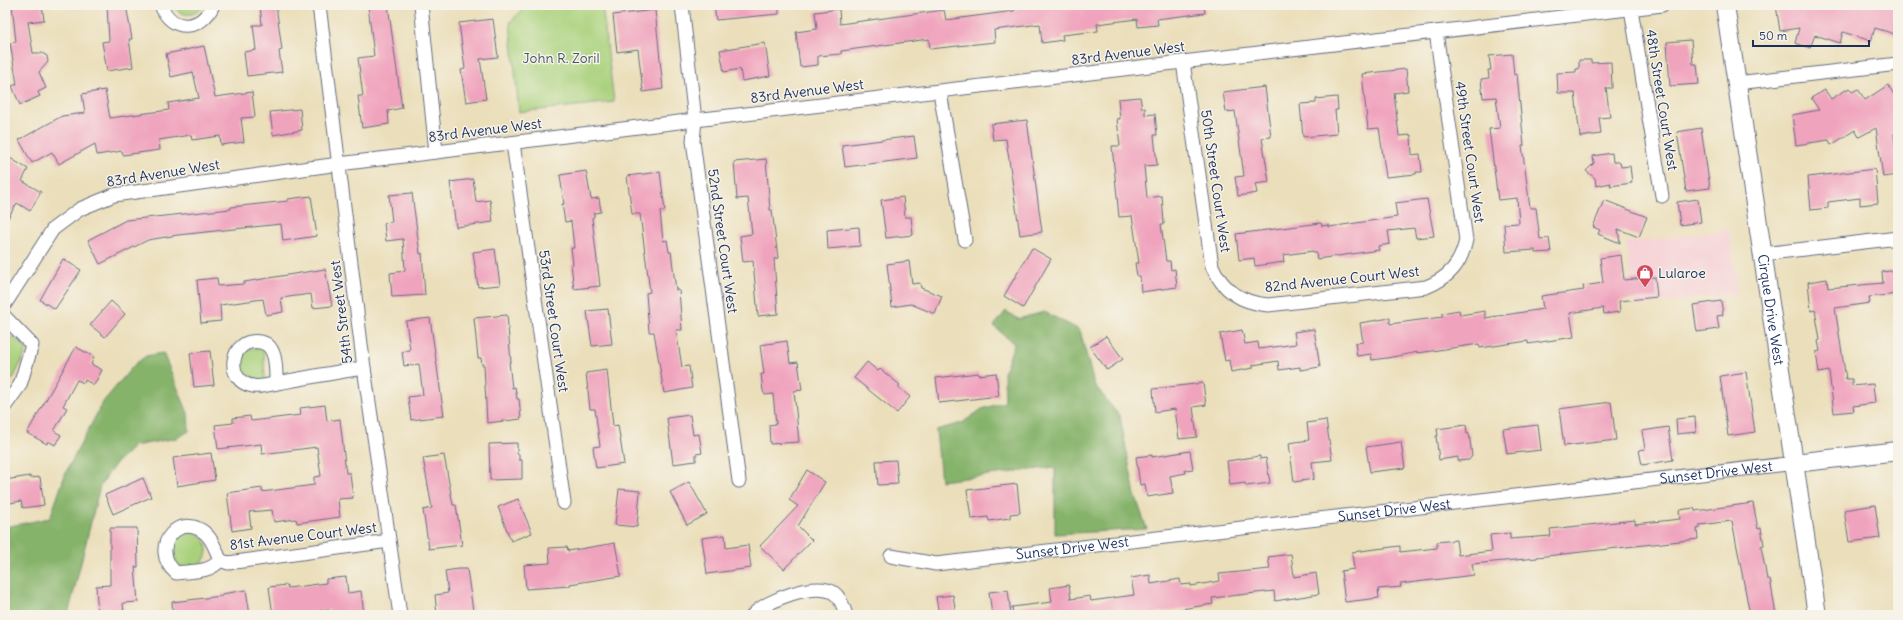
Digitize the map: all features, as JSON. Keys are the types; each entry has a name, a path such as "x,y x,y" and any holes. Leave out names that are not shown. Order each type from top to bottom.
{"street":[{"path":"162,5 165,14 172,20 179,24 188,26 197,24 204,19 213,5"},
{"name":"54th Street West","path":"318,5 364,368 400,615"},
{"path":"421,5 436,152"},
{"name":"52nd Street Court West","path":"682,5 695,120 693,141 739,481"},
{"name":"83rd Avenue West","path":"5,304 53,229 67,218 96,201 114,195 339,164 695,120 1662,5"},
{"name":"Cirque Drive West","path":"1725,5 1817,615"},
{"name":"48th Street Court West","path":"1631,9 1662,196"},
{"name":"49th Street Court West","path":"1436,32 1466,227 1464,253 1458,265 1451,274"},
{"name":"50th Street Court West","path":"1183,62 1212,266 1224,287 1236,296"},
{"path":"1737,83 1898,64"},
{"path":"940,92 965,240"},
{"name":"53rd Street Court West","path":"513,143 564,503"},
{"path":"1763,254 1898,238"},
{"name":"82nd Avenue Court West","path":"1236,296 1254,304 1268,305 1426,286 1439,282 1451,274"},
{"path":"5,317 32,345 20,385 5,406"},
{"path":"276,383 364,368"},
{"name":"Sunset Drive West","path":"891,556 936,564 1898,451"},
{"name":"81st Avenue Court West","path":"220,560 228,563 389,541"},
{"path":"753,615 766,604 795,593 826,589 836,594 846,615"}],"shaded area":[{"path":"1729,230 1738,293 1635,306 1626,243"}],"green space":[{"path":"173,5 204,5 193,14 184,14"},
{"name":"John R. Zoril","path":"528,5 602,5 614,102 519,112 510,22"},
{"path":"1006,311 1018,319 1044,312 1080,330 1094,384 1120,417 1135,495 1147,529 1055,534 1055,467 941,481 936,430 962,423 982,409 1005,402 1004,373 1014,344 994,326"},
{"path":"13,337 27,350 13,379 5,382 5,338"},
{"path":"262,348 264,355 265,383 252,382 247,380 242,372 241,358 245,349"},
{"path":"163,353 188,413 189,431 177,438 134,446 116,463 100,486 68,615 5,615 5,527 50,518 66,472 103,402 134,365 146,356"},
{"path":"189,532 199,535 204,540 207,550 204,560 199,565 189,568 179,565 174,560 171,550 174,540 179,535"}],"building":[{"path":"12,5 42,5 44,20 28,22 33,53 42,53 47,56 48,62 39,72 46,88 38,92 40,96 20,105 12,86 17,84 10,43 16,42"},
{"path":"107,5 126,5 132,39 129,39 133,67 107,71 102,42 109,41"},
{"path":"260,5 276,5 282,50 279,51 282,72 247,76 244,52 256,50 253,25 262,25"},
{"path":"368,5 388,5 402,108 388,111 389,124 362,128 358,96 363,96 358,58 374,56"},
{"path":"714,5 779,5 779,14 716,20"},
{"path":"1043,5 1204,5 1205,13 1157,19 1158,25 1138,27 1137,19 1097,24 1098,31 1062,35 1063,40 1042,43 1040,24 994,30 995,42 930,49 929,39 841,51 841,54 818,56 818,65 800,67 796,32 817,29 815,12 839,9 840,24 944,10 946,20 1014,11 1014,9"},
{"path":"1776,5 1898,5 1898,35 1875,28 1871,41 1843,32 1840,43 1815,35 1810,48 1795,43 1799,28 1780,31"},
{"path":"655,10 663,89 643,92 638,49 617,52 613,15"},
{"path":"493,19 498,57 480,59 486,99 466,102 461,70 465,69 459,23"},
{"path":"1691,40 1693,64 1697,64 1699,84 1670,86 1667,42"},
{"path":"765,43 770,76 742,81 740,69 724,72 720,50"},
{"path":"204,46 215,97 252,92 255,117 241,118 244,142 221,145 220,136 192,140 191,135 159,140 160,150 123,155 122,151 97,155 95,144 59,164 52,152 32,163 19,140 62,116 85,113 82,94 105,90 110,118 169,110 168,103 199,98 193,72 171,77 166,54"},
{"path":"1512,54 1514,75 1517,74 1524,146 1522,146 1530,208 1536,208 1540,239 1549,238 1551,252 1535,253 1535,250 1506,252 1504,224 1519,223 1517,198 1498,200 1489,129 1500,128 1496,97 1483,98 1481,79 1489,78 1488,70 1491,70 1489,56"},
{"path":"1579,60 1591,60 1591,63 1611,62 1612,88 1606,88 1610,117 1599,118 1601,134 1580,137 1575,93 1558,93 1557,73 1576,72 1576,69 1579,69"},
{"path":"1406,69 1408,91 1394,93 1399,136 1411,135 1412,155 1420,154 1422,172 1386,177 1379,128 1368,129 1362,74"},
{"path":"1888,85 1898,101 1898,132 1894,134 1898,175 1883,177 1876,128 1859,137 1855,130 1831,145 1829,140 1796,145 1792,115 1819,110 1811,98 1825,90 1831,99 1849,88 1852,92 1858,89 1865,100"},
{"path":"1265,87 1271,137 1262,138 1269,182 1255,184 1257,193 1238,196 1235,177 1244,176 1235,111 1226,112 1223,92"},
{"path":"1140,97 1142,108 1145,108 1145,115 1155,114 1157,135 1154,135 1157,165 1144,166 1147,198 1162,196 1164,224 1161,224 1166,261 1170,261 1171,270 1175,269 1177,287 1141,292 1140,276 1137,276 1135,263 1139,263 1132,216 1119,217 1112,146 1120,146 1117,119 1120,119 1118,99"},
{"path":"1337,97 1338,110 1335,110 1337,134 1303,137 1300,104 1316,103 1316,99"},
{"path":"300,109 302,130 273,135 270,112"},
{"path":"1027,120 1042,232 1020,235 1006,139 993,140 991,124"},
{"path":"1701,128 1710,188 1686,191 1677,132"},
{"path":"914,136 917,158 845,167 842,145"},
{"path":"1612,153 1613,162 1620,162 1621,167 1630,166 1632,183 1610,186 1611,183 1596,186 1595,178 1586,171 1594,163 1593,156"},
{"path":"5,155 28,169 22,181 41,192 30,211 17,203 5,223"},
{"path":"766,159 770,210 772,210 778,258 774,259 778,314 758,316 753,261 743,262 740,236 752,234 748,198 737,199 734,162"},
{"path":"1875,169 1878,203 1860,205 1860,198 1828,202 1828,208 1811,210 1808,177"},
{"path":"586,171 591,199 599,198 601,212 594,213 594,217 592,218 600,286 574,289 571,264 573,264 571,248 574,248 571,221 565,222 560,175"},
{"path":"660,172 665,211 660,211 663,241 667,240 669,252 671,252 676,290 679,290 682,330 676,330 682,367 689,366 692,388 664,393 654,332 649,332 646,293 650,292 640,214 632,214 627,176"},
{"path":"473,179 476,202 490,200 493,222 456,227 450,182"},
{"path":"412,193 420,254 422,253 425,295 392,297 390,273 405,271 403,239 386,241 384,223 392,222 389,195"},
{"path":"311,196 317,236 283,241 281,224 178,235 148,240 100,264 88,240 126,220 231,209 231,207 288,201 288,199"},
{"path":"903,197 905,217 911,217 913,235 886,238 881,200"},
{"path":"1427,199 1434,236 1416,238 1414,228 1388,231 1390,244 1378,246 1379,250 1317,259 1316,252 1313,251 1283,255 1284,262 1255,266 1254,258 1239,260 1236,234 1321,223 1322,226 1329,225 1329,227 1397,217 1395,203"},
{"path":"1698,199 1701,222 1680,225 1677,202"},
{"path":"1604,200 1647,217 1639,237 1618,229 1620,243 1598,234 1600,230 1593,227"},
{"path":"859,227 860,246 828,249 827,230"},
{"path":"1032,248 1051,259 1023,308 1004,296"},
{"path":"495,249 500,285 478,287 473,252"},
{"path":"1621,255 1624,280 1655,277 1657,297 1619,301 1620,312 1604,314 1603,308 1570,313 1574,337 1528,344 1528,341 1480,348 1479,344 1372,360 1371,354 1357,356 1355,343 1363,342 1360,323 1390,318 1390,324 1442,317 1442,313 1459,310 1460,315 1485,311 1485,318 1543,309 1541,296 1584,290 1583,286 1603,283 1600,258"},
{"path":"63,259 81,270 55,309 40,300"},
{"path":"909,261 912,284 920,283 921,288 942,296 935,314 911,304 892,307 887,264"},
{"path":"325,269 332,306 313,308 311,294 281,298 283,312 266,315 263,299 220,305 221,321 201,323 197,280 217,278 218,286 244,284 244,282"},
{"path":"1898,270 1898,294 1869,297 1870,303 1835,308 1846,379 1852,379 1852,386 1873,384 1875,403 1853,406 1854,411 1834,413 1829,371 1819,373 1816,352 1820,351 1818,341 1820,340 1815,310 1811,311 1808,282 1827,279 1828,288 1883,283 1882,272"},
{"path":"111,301 125,314 105,337 90,325"},
{"path":"1721,301 1723,315 1717,316 1719,329 1697,332 1693,305"},
{"path":"608,309 612,344 592,346 587,311"},
{"path":"507,315 511,362 509,362 512,388 515,387 517,399 519,399 521,419 487,423 484,365 482,365 481,358 478,358 474,318"},
{"path":"430,318 444,416 411,420 408,397 423,395 419,364 404,366 402,352 410,350 406,321"},
{"path":"1314,329 1320,367 1300,370 1300,367 1279,370 1278,361 1253,365 1253,368 1231,372 1229,360 1225,361 1220,334 1242,330 1245,344 1258,342 1259,349 1296,344 1294,332"},
{"path":"1106,336 1123,359 1107,370 1090,347"},
{"path":"787,341 790,363 798,362 802,390 794,391 799,442 770,444 769,425 776,424 773,394 765,395 763,391 761,374 764,374 760,345"},
{"path":"76,347 94,357 91,364 102,370 94,385 85,380 84,383 77,380 63,406 67,408 54,431 61,435 55,445 48,441 47,444 27,433"},
{"path":"210,351 214,385 194,387 190,353"},
{"path":"867,362 878,371 880,369 900,385 898,387 910,397 897,413 854,378"},
{"path":"607,370 613,426 618,425 624,464 596,468 593,447 600,446 595,409 590,409 586,373"},
{"path":"1746,372 1755,432 1728,436 1720,376"},
{"path":"978,373 979,375 996,373 999,396 939,403 936,378"},
{"path":"1203,383 1206,405 1193,407 1197,437 1179,439 1175,409 1155,412 1153,389"},
{"path":"1611,402 1616,440 1564,446 1559,409"},
{"path":"325,405 327,421 340,419 346,473 350,473 353,498 338,499 340,517 297,523 296,519 274,522 272,510 249,512 251,528 232,531 227,493 262,488 262,492 314,485 314,477 321,476 317,447 262,454 261,444 218,449 215,425 233,423 233,418 250,416 251,421 301,415 300,408"},
{"path":"690,415 693,435 699,434 702,453 696,454 696,461 673,464 667,418"},
{"path":"1695,417 1696,432 1677,434 1676,419"},
{"path":"1326,420 1332,460 1312,462 1314,479 1294,482 1289,443 1309,440 1307,423"},
{"path":"1466,425 1467,434 1469,433 1472,456 1469,460 1458,461 1458,457 1439,460 1436,436 1438,436 1437,429"},
{"path":"1538,425 1541,450 1507,454 1503,429"},
{"path":"1668,427 1673,460 1642,465 1639,450 1645,449 1642,431"},
{"path":"1401,442 1405,468 1370,472 1366,447"},
{"path":"517,443 517,454 519,454 519,460 522,460 522,479 490,480 489,444"},
{"path":"1190,451 1193,469 1185,470 1186,473 1170,476 1173,493 1147,497 1145,484 1140,485 1136,457 1152,455 1152,457"},
{"path":"211,453 215,480 177,486 173,458"},
{"path":"444,455 453,505 456,505 462,545 429,549 423,510 432,508 423,458"},
{"path":"1260,456 1260,459 1266,458 1270,483 1246,486 1245,483 1230,485 1227,461"},
{"path":"896,460 898,484 878,485 876,461"},
{"path":"807,470 825,482 798,526 812,540 784,569 760,546 798,506 789,500"},
{"path":"30,476 30,478 40,477 44,505 23,508 21,501 5,504 5,480"},
{"path":"143,478 151,497 113,514 105,495"},
{"path":"689,482 707,514 687,525 670,492"},
{"path":"1017,484 1020,513 1010,514 1010,518 989,521 988,517 971,519 967,490"},
{"path":"619,489 640,491 637,527 615,525"},
{"path":"518,499 532,533 511,541 498,507"},
{"path":"1753,503 1758,529 1761,528 1764,545 1761,546 1767,579 1770,579 1776,615 1750,615 1732,521 1700,525 1700,528 1697,529 1698,539 1472,564 1474,575 1400,584 1401,587 1378,589 1379,598 1345,602 1341,571 1354,569 1352,552 1400,546 1400,552 1437,548 1437,542 1456,540 1458,555 1492,551 1490,535 1510,533 1510,539 1551,536 1550,529 1635,520 1635,524 1680,519 1679,510 1694,508 1695,511"},
{"path":"1875,505 1880,538 1849,542 1844,510"},
{"path":"110,528 137,528 138,567 135,567 138,602 123,603 124,615 98,615 96,586 110,585"},
{"path":"725,535 726,548 748,545 751,568 707,574 702,538"},
{"path":"615,543 621,576 570,584 570,586 526,589 524,565 550,563 549,548 567,547 568,551"},
{"path":"1291,554 1294,577 1316,573 1319,594 1275,601 1274,591 1212,598 1213,604 1156,613 1156,615 1013,615 1012,607 1052,602 1050,588 1069,585 1071,599 1090,596 1091,601 1134,595 1131,578 1150,575 1151,584 1180,579 1181,585 1191,584 1191,586 1220,581 1219,574 1270,569 1268,557"},
{"path":"467,569 473,611 437,615 435,595 448,593 445,571"},
{"path":"346,577 348,593 361,591 364,614 330,615 329,610 289,615 273,615 269,587 287,585 288,588 326,583 326,579"},
{"path":"246,590 250,615 173,615 172,602 222,596 222,594"},
{"path":"1008,590 1011,615 992,615 989,592"},
{"path":"953,595 956,615 939,615 936,597"}],"place":[{"name":"Lularoe","path":"1645,288"}]}
